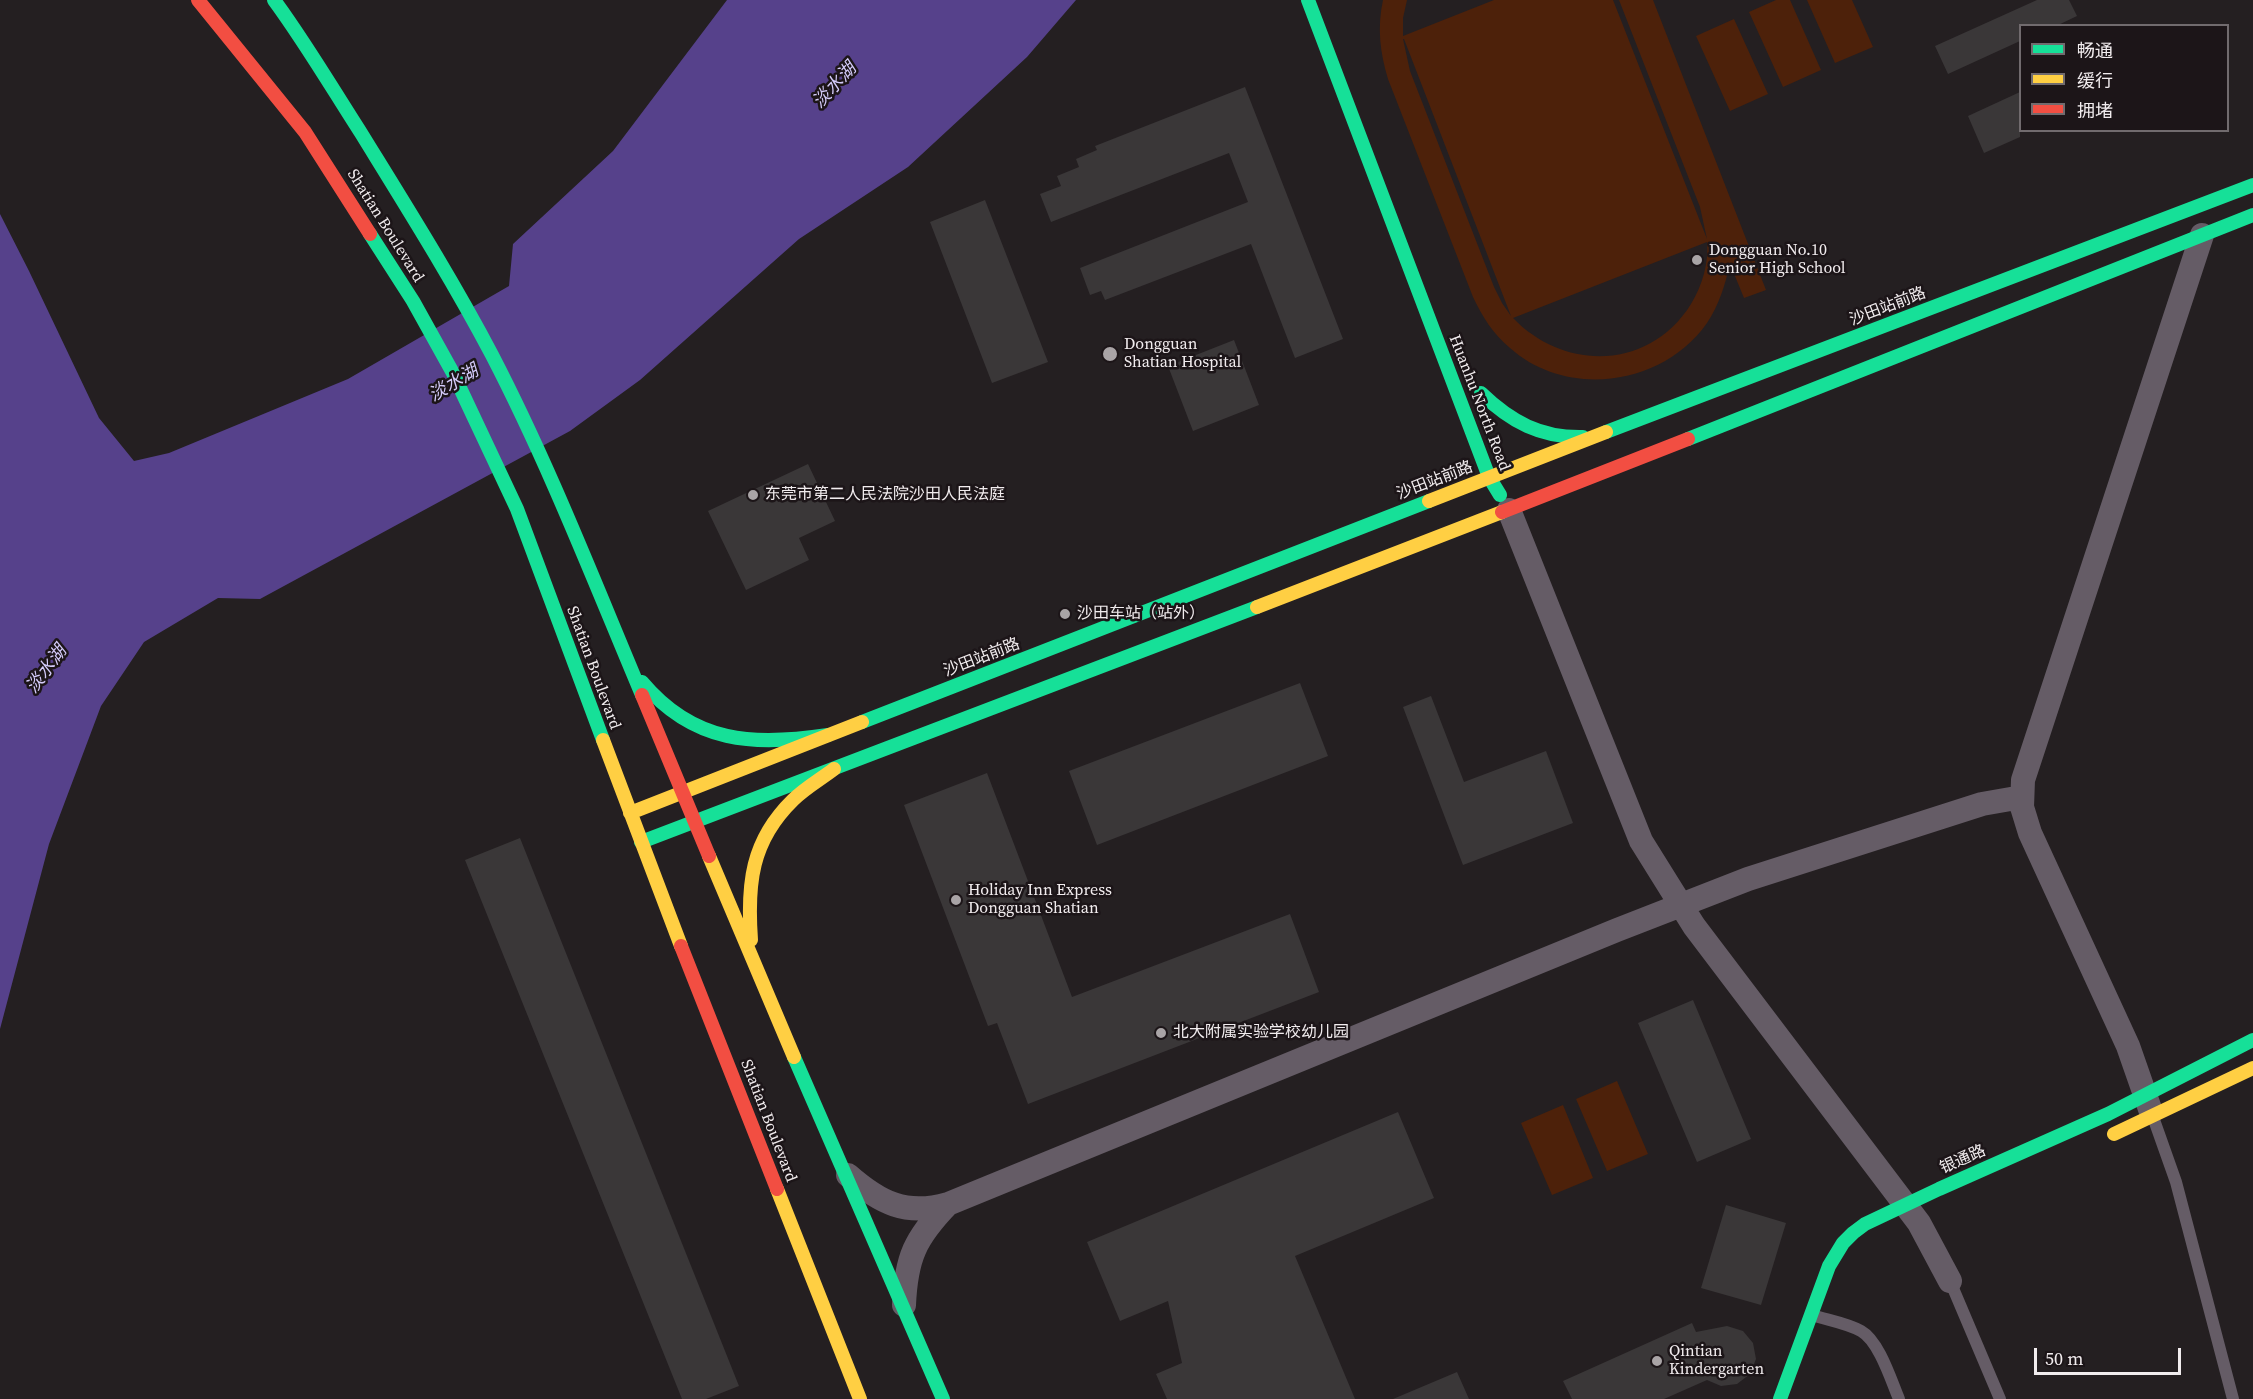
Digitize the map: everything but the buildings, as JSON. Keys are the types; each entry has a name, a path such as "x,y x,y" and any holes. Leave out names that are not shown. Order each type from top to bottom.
{"street":[{"name":"Shatian Boulevard","path":"198,0 305,132 412,301 453,373 517,509 641,842 860,1399"},
{"name":"Shatian Boulevard","path":"274,0 357,126 452,282 492,355 557,492 759,977 846,1173 942,1399"},
{"name":"Huanhu North Road","path":"1308,0 1489,477 1509,510"},
{"name":"沙田站前路","path":"630,813 1489,477 1508,464 1596,436 2253,184"},
{"path":"641,842 1509,510 2253,215"},
{"path":"2149,1106 2128,1046 2030,833 2022,807 2022,796 2023,780 2202,235"},
{"name":"Huanhu North Road","path":"1489,415 1479,387 1499,412 1521,426 1571,439 1596,436"},
{"name":"Huanhu North Road","path":"1508,464 1509,510"},
{"path":"1509,510 1641,841 1680,905 1916,1218 1950,1281"},
{"path":"628,662 648,689 674,712 704,731 737,741 780,742 828,735"},
{"path":"759,977 751,944 749,919 753,866 762,838 774,820 795,798 834,769"},
{"path":"846,1173 870,1194 889,1204 931,1209 948,1204 1748,879 1982,804 2022,796"},
{"name":"银通路","path":"2106,1138 2149,1106 2253,1040"},
{"name":"银通路","path":"1792,1399 1829,1266 1843,1243 1865,1224 1916,1218 2149,1106 2253,1068"},
{"path":"904,1308 905,1281 910,1256 922,1234 948,1204"},
{"name":"银通路","path":"1780,1399 1816,1317 1838,1274 1844,1268"}],"lane":[{"path":"2149,1106 2176,1182 2233,1399"},
{"path":"1950,1281 2000,1399"},
{"path":"1816,1317 1860,1330 1869,1337 1876,1347 1899,1399"}],"shaded area":[{"path":"1383,0 1407,0 1403,18 1403,36 1494,0 1613,0 1707,239 1700,207 1619,0 1653,0 1766,290 1744,298 1730,264 1724,287 1707,323 1688,344 1666,361 1640,372 1613,378 1586,379 1559,374 1533,364 1510,348 1488,324 1473,297 1388,79 1380,40","holes":["1404,39 1511,316 1494,287 1410,71","1707,242 1704,274 1691,304 1674,326 1653,342 1630,352 1606,356 1581,355 1557,348 1534,336 1513,318"]},
{"path":"1776,0 1790,0 1821,70 1783,87 1749,12"},
{"path":"1807,0 1852,0 1873,47 1835,63"},
{"path":"1734,19 1768,94 1730,111 1696,36"},
{"path":"1617,1081 1648,1154 1607,1171 1576,1099"},
{"path":"1563,1105 1593,1178 1552,1195 1521,1123"}],"water":[{"name":"淡水湖","path":"727,0 1076,0 1027,57 908,167 799,239 640,380 570,431 260,599 218,598 144,642 101,706 49,844 0,1029 0,214 99,418 134,461 169,453 348,379 509,286 513,244 613,151"}],"traffic: fast":[{"path":"274,0 297,32 395,188 492,355 552,481 642,695"},
{"path":"1308,0 1489,477 1500,495"},
{"path":"1606,432 2253,185"},
{"path":"1688,439 2253,215"},
{"path":"370,234 413,301 453,373 517,509 603,740"},
{"path":"1481,393 1515,420 1528,426 1554,435 1583,437"},
{"path":"862,722 1429,501"},
{"path":"641,842 1257,607"},
{"path":"642,682 662,703 683,718 704,729 727,736 775,740 828,735"},
{"path":"1780,1399 1829,1266 1843,1243 1853,1233 1865,1224 1939,1189 2108,1114 2253,1040"},
{"path":"794,1057 943,1399"}],"traffic: slow":[{"path":"1429,501 1606,432"},
{"path":"1257,607 1502,512"},
{"path":"630,813 862,722"},
{"path":"603,740 681,946"},
{"path":"751,940 751,882 760,848 768,831 793,800 834,769"},
{"path":"709,856 794,1057"},
{"path":"2114,1134 2253,1068"},
{"path":"777,1189 860,1399"}],"traffic: jam":[{"path":"198,0 305,132 370,234"},
{"path":"1502,512 1688,439"},
{"path":"642,695 709,856"},
{"path":"681,946 777,1189"}],"place":[{"name":"Dongguan No.10 Senior High School","path":"1697,260"},
{"name":"Dongguan Shatian Hospital","path":"1110,354"},
{"name":"东莞市第二人民法院沙田人民法庭","path":"753,495"},
{"name":"沙田车站（站外）","path":"1065,614"},
{"name":"Holiday Inn Express Dongguan Shatian","path":"956,900"},
{"name":"北大附属实验学校幼儿园","path":"1161,1033"},
{"name":"Qintian Kindergarten","path":"1657,1361"}]}
